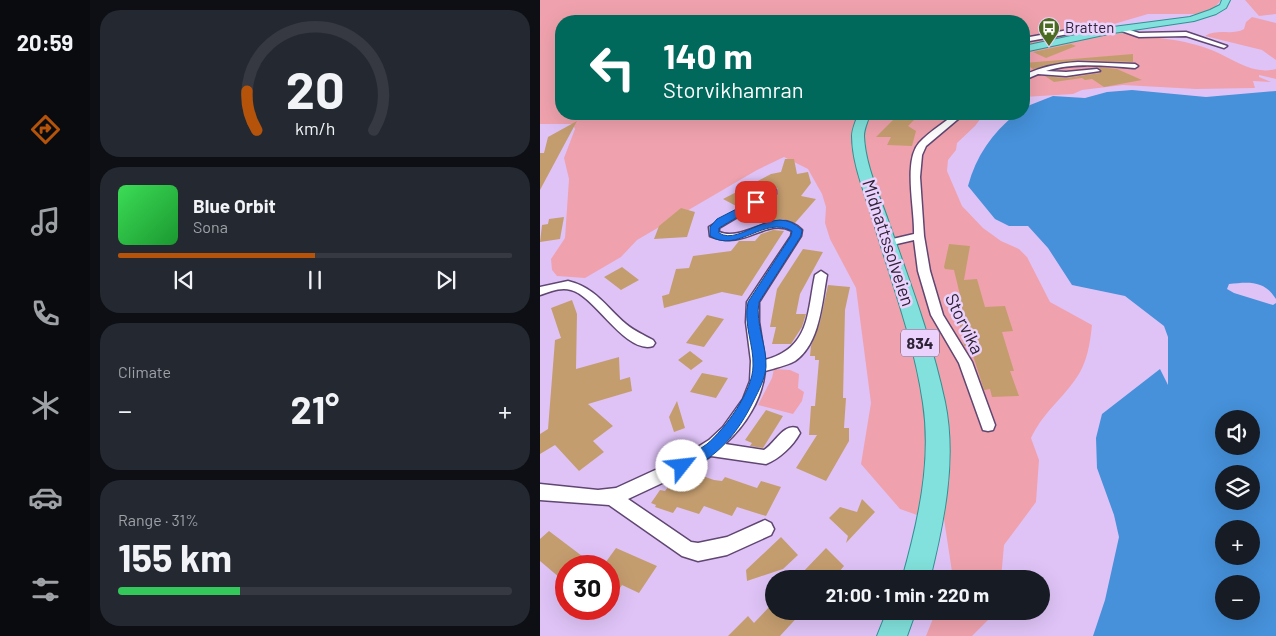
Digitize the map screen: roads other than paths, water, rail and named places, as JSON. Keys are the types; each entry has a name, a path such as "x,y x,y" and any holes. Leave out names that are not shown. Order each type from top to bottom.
{"main road":[{"path":"1030,48 1086,35 1203,16 1220,8 1226,0"},
{"name":"Midnattssolveien","path":"862,120 858,135 859,148 929,374 938,436 933,505 918,570"},
{"path":"892,636 898,620"}],"street":[{"path":"1121,29 1139,35 1186,34 1224,46"},
{"path":"1030,39 1074,31 1086,35"},
{"path":"1030,75 1068,63 1135,66"},
{"path":"1030,76 1097,71"},
{"name":"Storvika","path":"953,120 922,145 919,151 916,170 920,220 919,236 924,271 936,315 964,362 988,425"},
{"path":"540,492 611,498 665,475 711,449 737,421 756,383 760,367 751,312 754,302 796,236 797,230 786,224 778,223 729,239 720,238 714,234 714,227 721,221 773,192"},
{"path":"888,243 919,236"},
{"path":"760,367 790,357 801,348 807,337 821,275"},
{"path":"540,291 564,284 584,289 620,326 648,344"},
{"path":"711,449 766,457 774,452 792,433"},
{"path":"611,498 688,550 698,553 711,552 765,529"}],"water":[{"path":"1132,90 1206,97 1276,91 1276,299 1261,285 1249,283 1229,284 1227,289 1273,305 1276,303 1276,636 1093,636 1105,600 1119,537 1114,515 1097,468 1096,438 1102,414 1160,369 1168,385 1168,337 1164,326 1125,296 1072,285 1048,248 1028,226 1009,226 995,219 968,186 980,155 992,137 1007,121 1030,120 1030,105 1053,96 1085,98 1107,92"}],"place":[{"name":"Bratten","path":"1049,47"}]}
